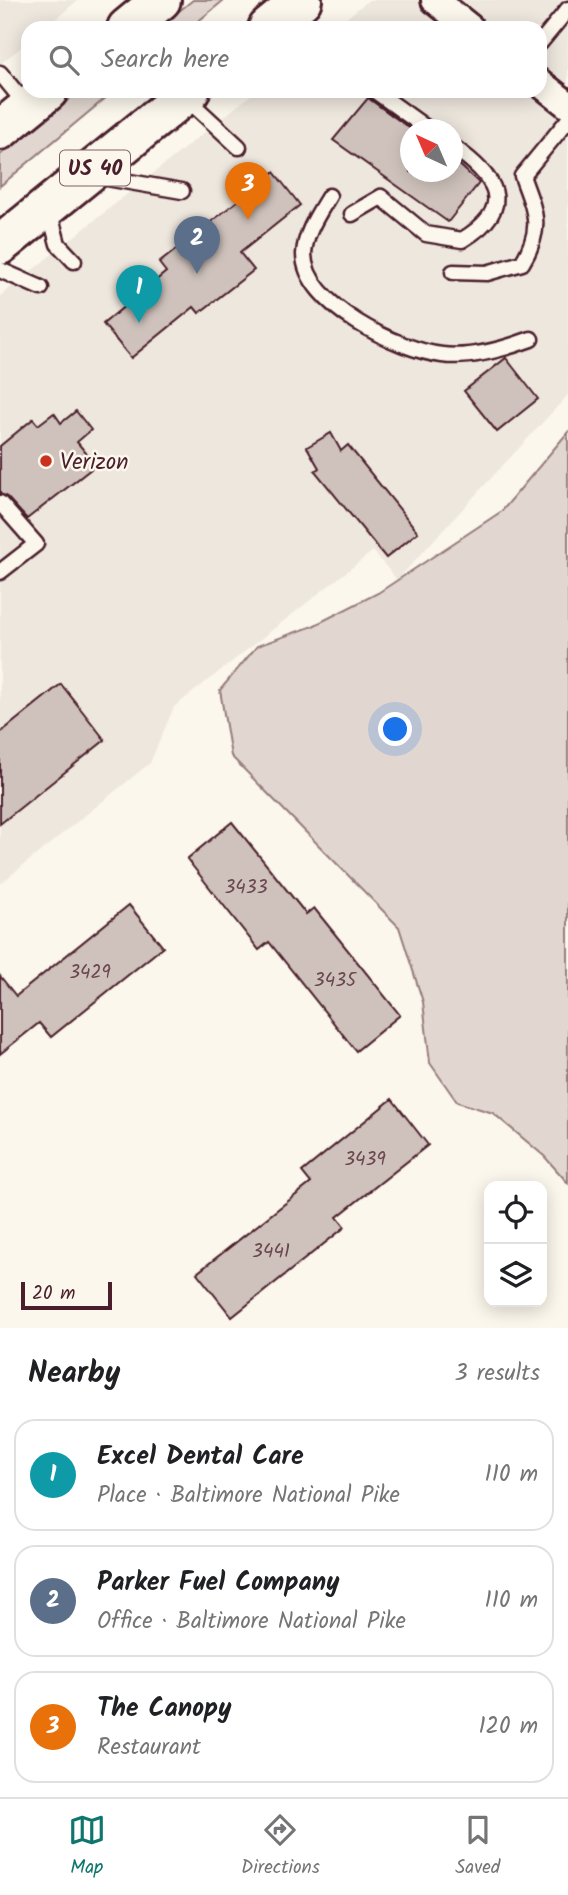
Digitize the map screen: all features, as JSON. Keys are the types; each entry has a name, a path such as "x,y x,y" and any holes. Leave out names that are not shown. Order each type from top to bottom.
{"main road":[{"path":"136,21 161,0"},
{"path":"276,21 302,0"},
{"name":"US 40","path":"0,245 181,98"}],"street":[{"path":"435,0 461,21"},
{"path":"547,88 568,105"}],"lane":[{"path":"547,34 568,9"},
{"path":"0,73 25,109"},
{"path":"192,98 239,147"},
{"path":"385,98 414,119"},
{"path":"453,272 487,273 522,262 533,244 537,218 522,176 568,120"},
{"path":"352,214 381,197 426,234 463,240 482,229 494,209 496,197 490,176 463,154"},
{"path":"86,174 182,191"},
{"path":"329,196 307,236 304,255 308,273 330,303 396,344 444,356 501,350 531,339"},
{"path":"48,207 58,244 74,261"},
{"path":"0,270 41,288"},
{"path":"0,503 36,544 0,572"}],"shaded area":[{"path":"0,0 78,0 53,21 21,21 21,48 0,64"},
{"path":"193,0 224,0 198,21 167,21"},
{"path":"369,0 568,0 568,395 397,580 373,551 174,707 150,763 0,884 0,296 247,98 547,98 547,21 343,21"},
{"path":"70,98 106,98 0,186 0,155"},
{"path":"568,432 568,1183 544,1156 493,1113 457,1102 430,1063 423,1002 399,927 231,756 220,690 257,646 313,626 378,593 502,511"}],"building":[{"path":"368,98 400,121 400,182 463,182 463,168 479,183 448,222 333,140"},
{"path":"274,172 300,205 240,253 254,270 199,313 194,307 131,358 103,324 166,272 159,263"},
{"path":"506,358 538,399 497,432 464,391"},
{"name":"Verizon","path":"76,411 91,430 77,442 96,465 27,519 7,497 0,494 0,446 33,419 38,425 54,413 61,423"},
{"path":"331,433 341,451 348,445 418,532 386,558 315,471 319,468 307,447"},
{"path":"61,684 105,740 0,824 0,733"},
{"path":"232,822 306,914 314,908 400,1015 356,1051 269,942 259,950 187,859"},
{"path":"129,905 163,947 51,1037 39,1023 0,1054 0,976 16,996"},
{"path":"392,1099 428,1145 337,1217 345,1227 232,1317 197,1273 311,1183 302,1172"}],"place":[{"name":"The Canopy","path":"248,220"},
{"name":"Parker Fuel Company","path":"197,274"},
{"name":"Excel Dental Care","path":"139,323"},
{"name":"Verizon","path":"46,461"}]}
